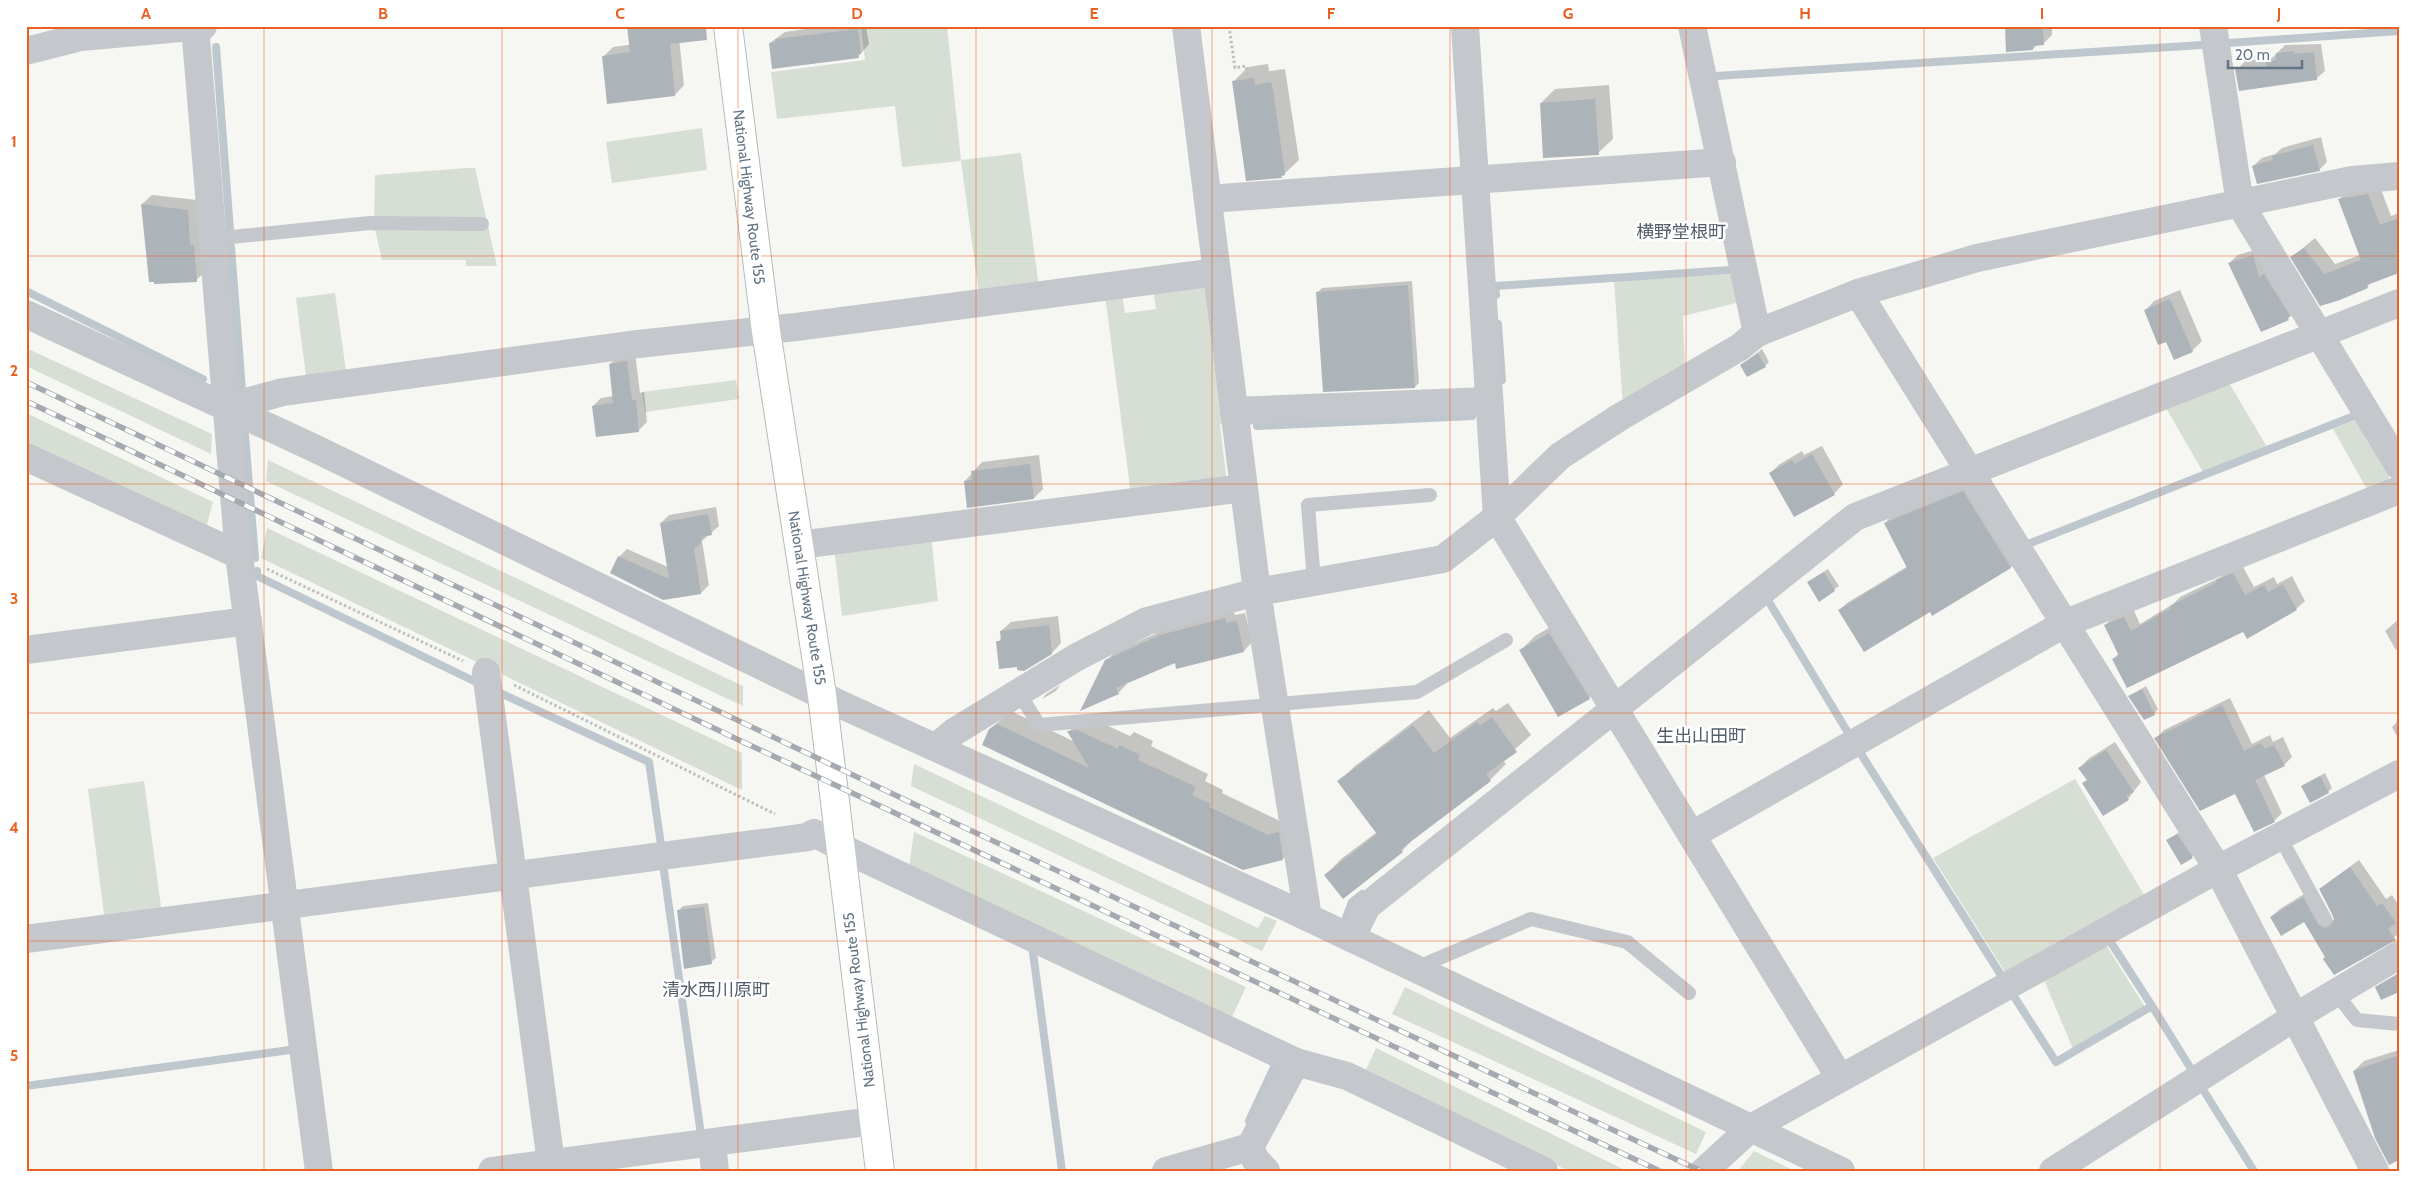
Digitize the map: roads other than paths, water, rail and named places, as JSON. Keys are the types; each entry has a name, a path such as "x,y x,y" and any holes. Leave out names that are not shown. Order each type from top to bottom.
{"highway":[{"name":"National Highway Route 155","path":"728,26 766,331 822,695 880,1171"}],"street":[{"path":"195,26 239,555 319,1171"},
{"path":"26,51 81,37 203,26"},
{"path":"1186,26 1257,592 1308,917"},
{"path":"1465,26 1497,517 1840,1078"},
{"path":"1692,26 1757,334"},
{"path":"2213,26 2240,204 2399,466"},
{"path":"1208,199 1722,162"},
{"path":"936,747 954,732 1077,657 1147,621 1257,592 1443,559 1497,517 1560,456 1620,417 1740,347 1757,334 1858,293 1977,258 2352,180 2399,176"},
{"path":"226,407 283,392 619,347 766,331 1217,272"},
{"path":"1858,293 2218,869 2375,1171"},
{"path":"1351,938 1367,906 1855,517 1971,472 2314,326 2399,303"},
{"path":"26,314 226,407 822,695 1308,917 1841,1171"},
{"path":"1234,411 1489,401"},
{"path":"26,457 239,555"},
{"path":"26,476 57,472"},
{"path":"799,545 1244,488"},
{"path":"1692,835 2066,623 2399,490"},
{"path":"26,650 248,621"},
{"path":"486,672 551,1163"},
{"path":"1704,1171 1751,1128 2218,869 2399,774"},
{"path":"26,939 808,836 814,833 842,848 1296,1062 1347,1076 1544,1171"},
{"path":"2053,1171 2335,992 2399,955"},
{"path":"1166,1171 1250,1146 1296,1062"},
{"path":"492,1171 873,1121"},
{"path":"712,1143 715,1171"},
{"path":"1250,1146 1255,1159 1266,1171"}],"lane":[{"path":"212,239 370,223 482,224"},
{"path":"1314,582 1308,505 1430,494"},
{"path":"1019,693 1039,725 1417,692 1506,640"},
{"path":"2280,837 2325,918"},
{"path":"1416,968 1530,919 1627,942 1688,993"},
{"path":"2335,992 2357,1020 2399,1024"}],"waterway":[{"path":"2228,43 2399,31"},
{"path":"1716,76 2202,45"},
{"path":"216,47 230,230"},
{"path":"231,247 242,390"},
{"path":"1496,295 1495,286 1730,270"},
{"path":"26,291 203,379"},
{"path":"1498,324 1502,380"},
{"path":"1257,426 1472,416"},
{"path":"2028,544 2354,416"},
{"path":"245,435 255,558"},
{"path":"257,571 257,576 478,683"},
{"path":"1766,597 1850,736"},
{"path":"500,693 649,762 661,845"},
{"path":"1861,754 2001,975"},
{"path":"668,864 663,864 701,1135"},
{"path":"1346,918 1352,902 1362,894"},
{"path":"2110,941 2152,1006"},
{"path":"1032,945 1062,1171"},
{"path":"2015,998 2056,1062 2152,1006 2193,1072"},
{"path":"26,1086 297,1049"},
{"path":"1249,1121 1276,1063 1272,1061"},
{"path":"2202,1088 2254,1171"}],"railway":[{"path":"26,382 914,804 1701,1171"},
{"path":"26,401 741,741 1660,1171"}],"district":[{"name":"横野堂根町","path":"1681,232"},
{"name":"生出山田町","path":"1701,736"},
{"name":"清水西川原町","path":"716,990"}]}
